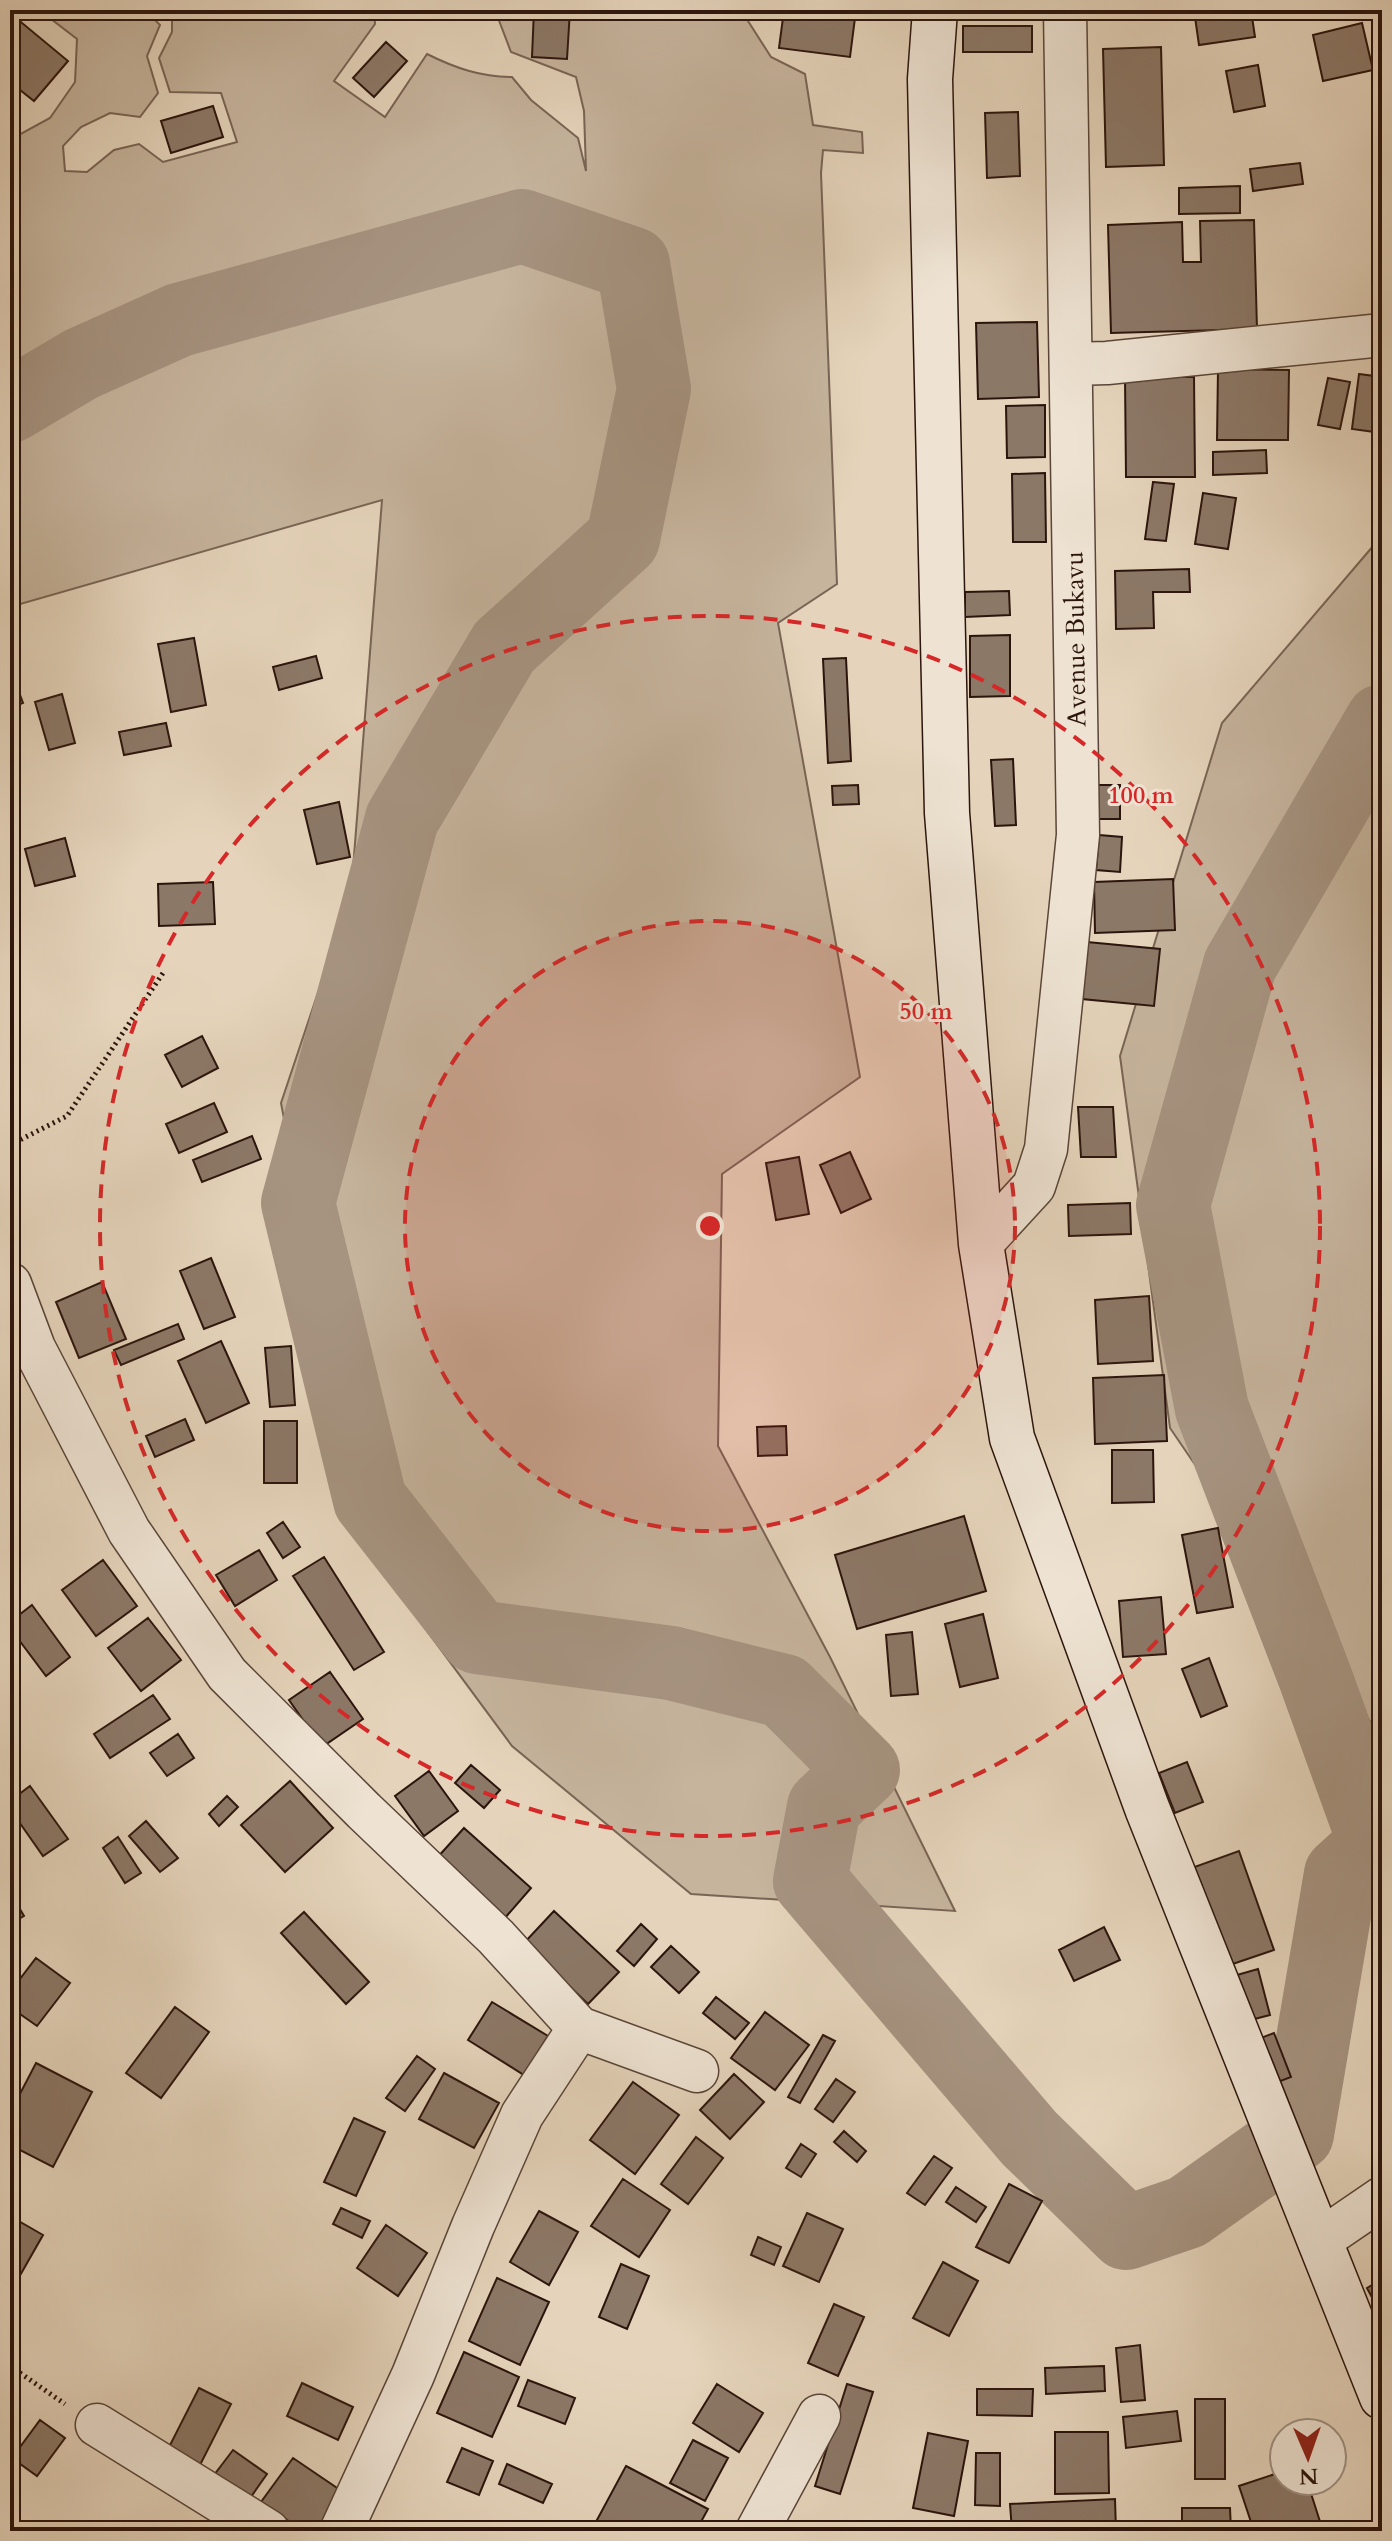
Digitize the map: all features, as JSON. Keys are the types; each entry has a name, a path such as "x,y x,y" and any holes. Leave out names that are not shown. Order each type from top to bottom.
{"street":[{"path":"935,10 930,79 947,813 981,1244 1012,1438 1147,1808 1382,2397"},
{"name":"Avenue Bukavu","path":"981,1244 1034,1186 1046,1149 1078,835 1065,10"},
{"path":"1071,364 1382,335"},
{"path":"10,1284 34,1348 129,1531 227,1674 496,1937 579,2028 697,2071"},
{"path":"341,2531 413,2375 522,2115 579,2028"},
{"path":"1315,2228 1382,2198"},
{"path":"757,2531 819,2416"},
{"path":"97,2425 268,2531"}],"path":[{"path":"10,1145 67,1116 165,970"},
{"path":"10,2366 97,2425"}],"shaded area":[{"path":"145,10 160,25 147,56 158,93 140,117 110,113 81,127 63,146 65,171 87,172 114,150 139,144 163,162 237,142 221,93 170,92 159,58 172,32 172,10 374,10 375,24 334,81 385,117 427,54 468,71 512,77 531,100 578,138 586,171 584,111 576,77 511,52 495,10 741,10 771,57 805,74 813,125 862,132 863,153 823,150 821,173 837,584 778,623 860,1077 722,1174 718,1446 830,1657 955,1911 691,1894 512,1746 365,1547 281,1103 351,894 382,500 10,607 10,145 15,137 50,118 75,82 77,39 42,12"},
{"path":"1382,543 1382,1739 1170,1428 1120,1056 1222,723 1374,545"}],"building":[{"path":"534,10 570,10 567,59 532,57"},
{"path":"784,10 855,18 850,57 779,48"},
{"path":"973,10 1002,10 1002,14 973,15"},
{"path":"1100,10 1154,10 1154,16 1101,18"},
{"path":"1194,10 1251,10 1255,37 1199,45"},
{"path":"16,18 68,61 34,101 10,82 10,25"},
{"path":"1362,23 1373,70 1323,81 1313,35"},
{"path":"963,26 1032,26 1032,52 963,52"},
{"path":"386,42 407,61 374,97 353,78"},
{"path":"1161,47 1164,165 1106,167 1103,49"},
{"path":"1258,65 1265,106 1234,112 1226,71"},
{"path":"213,106 223,137 171,153 161,121"},
{"path":"1018,112 1020,176 987,178 985,113"},
{"path":"1300,163 1303,184 1253,191 1250,169"},
{"path":"1240,186 1240,213 1179,214 1179,188"},
{"path":"1254,220 1257,329 1111,333 1108,225 1182,222 1183,262 1201,262 1200,221"},
{"path":"1381,252 1382,294 1376,294"},
{"path":"1037,322 1039,397 978,399 976,323"},
{"path":"1218,369 1289,370 1288,440 1217,440"},
{"path":"1359,374 1382,377 1382,433 1352,429"},
{"path":"1125,377 1194,377 1195,477 1126,477"},
{"path":"1328,378 1350,382 1340,429 1318,425"},
{"path":"1045,405 1045,457 1007,458 1006,406"},
{"path":"1266,450 1267,473 1213,475 1213,452"},
{"path":"1045,473 1046,542 1013,542 1012,474"},
{"path":"1153,482 1174,484 1166,541 1145,539"},
{"path":"1203,493 1236,498 1228,549 1195,544"},
{"path":"1189,569 1190,592 1153,592 1154,628 1116,629 1115,571"},
{"path":"1009,591 1010,615 965,617 965,592"},
{"path":"1010,635 1010,696 970,697 970,636"},
{"path":"194,638 206,705 171,712 158,644"},
{"path":"316,656 322,678 279,690 273,667"},
{"path":"846,658 851,761 828,763 823,659"},
{"path":"10,668 23,703 10,708"},
{"path":"62,694 75,743 49,750 35,702"},
{"path":"166,723 171,746 124,755 119,732"},
{"path":"1013,759 1016,825 995,826 991,760"},
{"path":"858,785 859,804 833,805 832,786"},
{"path":"1093,785 1120,785 1120,819 1093,819"},
{"path":"339,802 350,857 317,864 304,810"},
{"path":"1099,835 1122,837 1120,872 1096,870"},
{"path":"65,838 75,876 35,886 25,849"},
{"path":"1173,879 1175,930 1095,933 1094,882"},
{"path":"213,882 215,924 159,926 158,884"},
{"path":"1087,942 1160,949 1154,1006 1082,999"},
{"path":"202,1036 218,1068 182,1087 165,1055"},
{"path":"214,1103 227,1132 179,1153 166,1124"},
{"path":"1078,1107 1113,1107 1116,1157 1081,1157"},
{"path":"252,1136 261,1159 202,1182 193,1160"},
{"path":"850,1152 871,1199 841,1213 820,1165"},
{"path":"799,1157 809,1214 776,1220 766,1163"},
{"path":"1130,1203 1131,1234 1069,1236 1068,1205"},
{"path":"211,1258 235,1317 204,1329 180,1271"},
{"path":"102,1282 126,1339 79,1358 56,1302"},
{"path":"1149,1296 1153,1361 1098,1364 1095,1300"},
{"path":"178,1324 184,1339 121,1365 114,1350"},
{"path":"221,1341 249,1403 206,1423 178,1361"},
{"path":"291,1346 295,1405 270,1407 265,1348"},
{"path":"1164,1375 1167,1441 1095,1444 1093,1378"},
{"path":"185,1419 194,1440 155,1457 146,1436"},
{"path":"264,1421 297,1421 297,1483 264,1483"},
{"path":"786,1426 787,1455 758,1456 757,1427"},
{"path":"1112,1450 1153,1450 1154,1502 1112,1503"},
{"path":"964,1516 986,1591 857,1629 835,1555"},
{"path":"283,1522 300,1547 283,1558 267,1533"},
{"path":"1218,1528 1233,1607 1197,1613 1182,1535"},
{"path":"259,1550 277,1580 235,1606 216,1575"},
{"path":"324,1557 384,1652 354,1670 293,1576"},
{"path":"103,1560 137,1606 96,1636 62,1590"},
{"path":"1161,1597 1166,1654 1123,1657 1119,1601"},
{"path":"32,1605 70,1657 46,1676 10,1628 10,1622"},
{"path":"983,1614 998,1678 960,1687 945,1624"},
{"path":"148,1618 181,1660 141,1691 108,1648"},
{"path":"912,1632 918,1694 891,1696 886,1635"},
{"path":"1209,1658 1227,1706 1201,1717 1182,1669"},
{"path":"330,1672 363,1719 322,1747 289,1700"},
{"path":"153,1695 170,1719 110,1758 94,1734"},
{"path":"178,1734 194,1758 167,1776 150,1753"},
{"path":"1187,1762 1203,1802 1175,1813 1159,1773"},
{"path":"471,1765 500,1790 484,1808 455,1783"},
{"path":"429,1771 458,1811 424,1836 395,1796"},
{"path":"290,1781 333,1828 285,1872 241,1825"},
{"path":"30,1786 68,1839 43,1856 10,1809 10,1801"},
{"path":"227,1796 238,1807 219,1826 209,1814"},
{"path":"146,1821 178,1858 160,1872 129,1836"},
{"path":"464,1828 531,1888 504,1919 436,1859"},
{"path":"118,1837 141,1873 125,1883 103,1848"},
{"path":"1239,1851 1274,1950 1221,1968 1186,1870"},
{"path":"14,1899 24,1916 10,1924 10,1902"},
{"path":"554,1911 619,1972 588,2004 524,1943"},
{"path":"304,1912 369,1982 346,2004 281,1933"},
{"path":"641,1924 657,1939 634,1966 617,1951"},
{"path":"1104,1927 1120,1960 1074,1981 1059,1950"},
{"path":"671,1946 699,1972 679,1993 651,1967"},
{"path":"36,1958 70,1983 37,2026 10,2007 10,1992"},
{"path":"1258,1969 1270,2015 1235,2024 1223,1979"},
{"path":"716,1997 749,2023 735,2039 703,2013"},
{"path":"492,2002 548,2036 524,2075 468,2040"},
{"path":"175,2007 209,2032 161,2098 126,2073"},
{"path":"765,2012 809,2045 775,2090 731,2058"},
{"path":"1274,2033 1291,2077 1262,2088 1245,2044"},
{"path":"823,2035 835,2041 800,2103 788,2097"},
{"path":"417,2056 435,2069 405,2111 386,2098"},
{"path":"36,2063 92,2092 53,2167 10,2145 10,2113"},
{"path":"444,2073 499,2103 474,2148 419,2119"},
{"path":"734,2074 764,2102 730,2139 700,2110"},
{"path":"836,2079 855,2092 833,2122 815,2109"},
{"path":"633,2082 679,2115 635,2174 590,2140"},
{"path":"354,2118 385,2132 356,2196 324,2182"},
{"path":"844,2131 866,2151 857,2162 834,2142"},
{"path":"696,2137 723,2158 688,2204 661,2184"},
{"path":"801,2144 816,2154 801,2177 786,2168"},
{"path":"934,2156 952,2168 925,2205 907,2193"},
{"path":"623,2179 670,2210 639,2257 591,2226"},
{"path":"1009,2184 1042,2201 1009,2263 976,2247"},
{"path":"956,2187 986,2207 976,2222 946,2202"},
{"path":"341,2208 370,2221 362,2238 333,2224"},
{"path":"539,2211 578,2232 549,2285 510,2262"},
{"path":"807,2213 843,2229 819,2282 783,2266"},
{"path":"10,2216 43,2235 10,2293"},
{"path":"386,2225 427,2253 398,2296 357,2268"},
{"path":"758,2237 781,2247 774,2265 751,2255"},
{"path":"943,2262 978,2281 949,2336 913,2318"},
{"path":"621,2264 649,2276 627,2329 599,2317"},
{"path":"497,2278 549,2302 520,2365 469,2341"},
{"path":"1382,2279 1382,2316 1367,2288"},
{"path":"834,2304 864,2317 838,2376 808,2363"},
{"path":"1140,2345 1145,2400 1121,2402 1116,2348"},
{"path":"464,2352 519,2377 492,2437 437,2413"},
{"path":"1104,2366 1105,2391 1046,2394 1045,2368"},
{"path":"528,2380 575,2398 565,2424 518,2406"},
{"path":"302,2383 353,2407 338,2440 287,2416"},
{"path":"717,2384 763,2413 739,2452 693,2423"},
{"path":"847,2384 873,2392 840,2494 815,2486"},
{"path":"199,2388 231,2404 199,2467 167,2451"},
{"path":"977,2389 1033,2389 1032,2416 977,2415"},
{"path":"1195,2399 1225,2399 1225,2479 1195,2479"},
{"path":"1177,2411 1181,2441 1126,2448 1123,2417"},
{"path":"40,2420 65,2438 37,2476 12,2458"},
{"path":"1055,2432 1108,2432 1109,2493 1055,2494"},
{"path":"928,2433 968,2441 954,2516 913,2508"},
{"path":"693,2440 728,2458 705,2501 670,2483"},
{"path":"462,2448 493,2461 479,2495 447,2482"},
{"path":"233,2450 267,2474 246,2504 211,2479"},
{"path":"976,2453 1000,2453 1000,2506 975,2505"},
{"path":"293,2458 346,2494 321,2531 303,2531 261,2502"},
{"path":"507,2464 552,2484 543,2503 499,2484"},
{"path":"626,2466 708,2509 696,2531 591,2531"},
{"path":"1268,2476 1268,2497 1312,2497 1323,2531 1254,2531 1239,2486"},
{"path":"1115,2499 1116,2531 1012,2531 1010,2504"},
{"path":"1182,2508 1230,2508 1231,2531 1182,2531"},
{"path":"994,2523 995,2531 971,2531 970,2524"}],"waterway":[{"path":"10,406 81,364 179,320 522,226 633,264 654,389 623,539 504,647 402,819 298,1203 370,1500 477,1637 671,1663 784,1691 863,1770 824,1807 810,1881 1029,2138 1126,2233 1187,2212 1297,2134 1341,1874 1375,1843 1382,1847"},
{"path":"1375,1843 1212,1409 1173,1205 1240,965 1382,721"}]}
